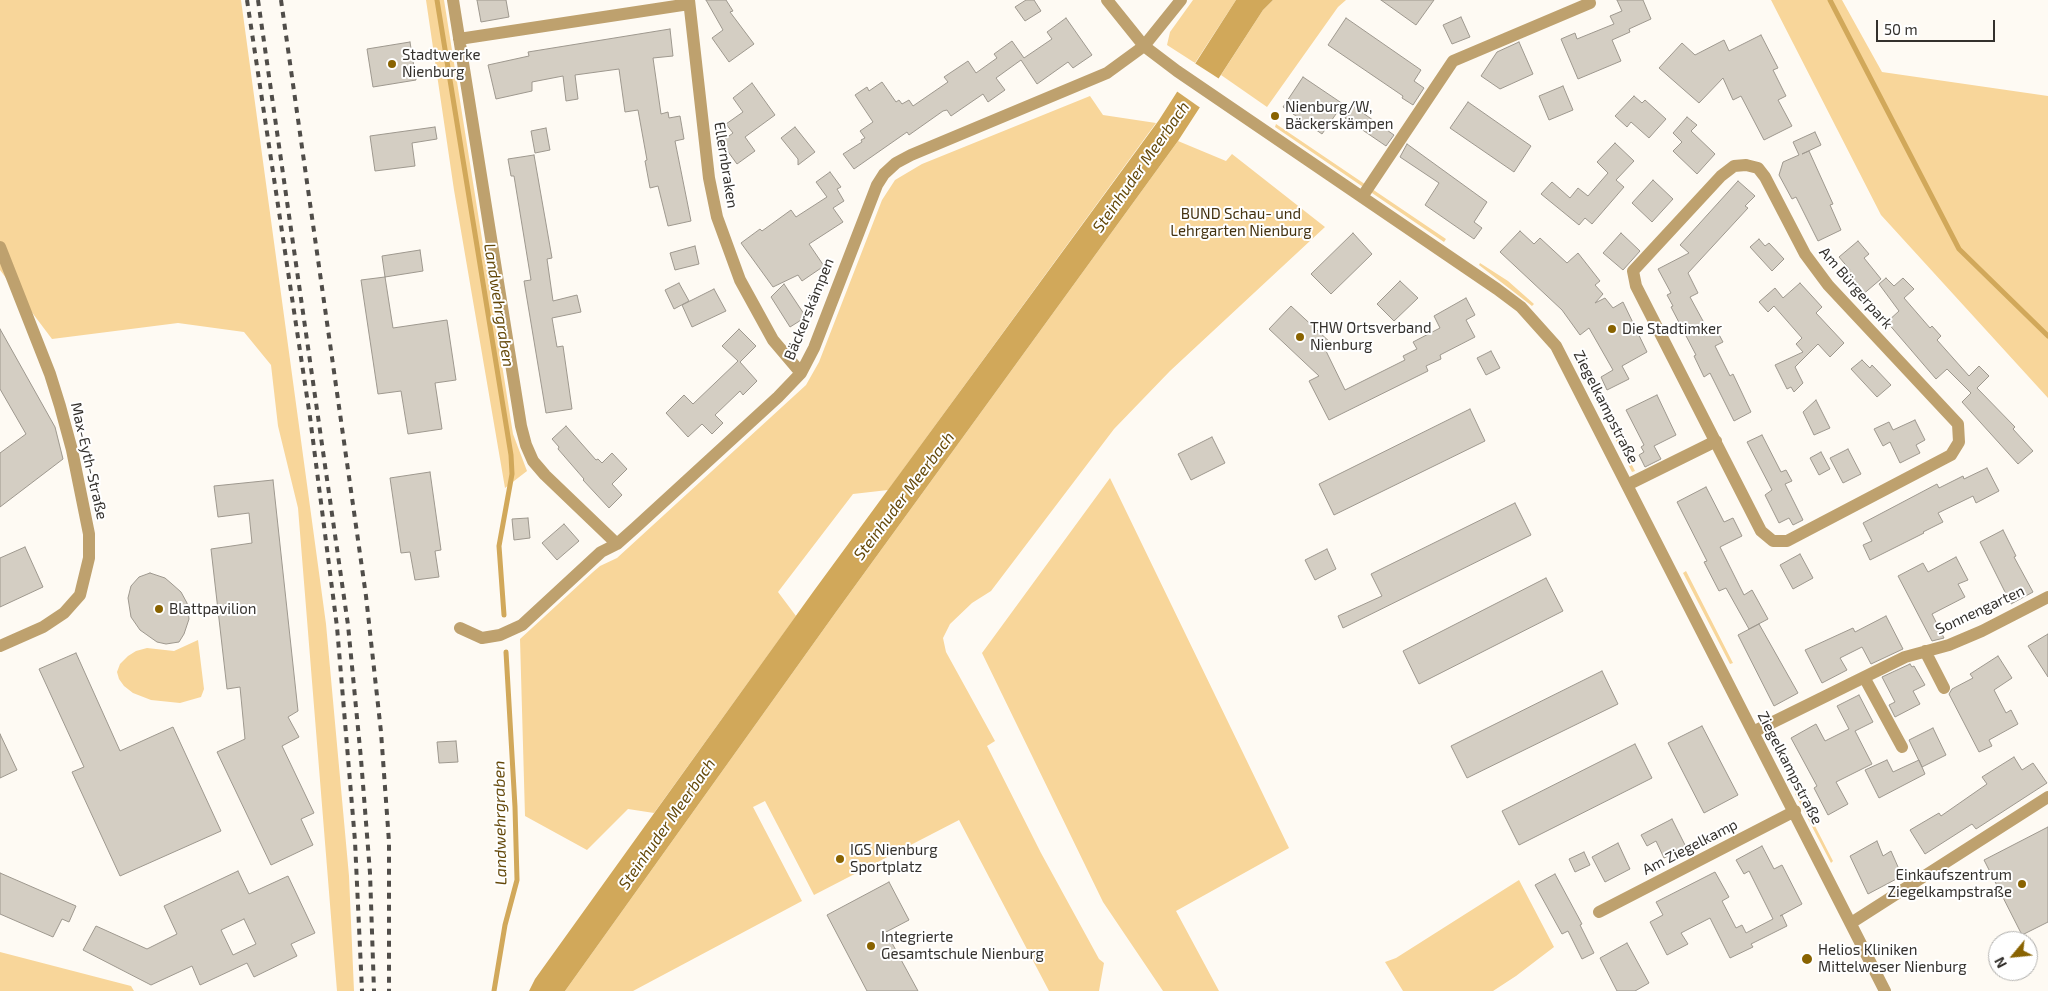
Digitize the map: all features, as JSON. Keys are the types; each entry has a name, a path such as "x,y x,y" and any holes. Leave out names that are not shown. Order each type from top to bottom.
{"street":[{"path":"453,0 521,426 526,445 533,460 545,475 617,544"},
{"name":"Ziegelkampstraße","path":"1108,0 1144,46 1177,72 1521,307 1541,327 1556,346 1885,991"},
{"path":"1144,46 1180,0"},
{"path":"459,40 689,2"},
{"name":"Ellernbraken","path":"689,2 708,178 717,217 740,280 773,340 801,373"},
{"path":"1362,197 1453,61 1590,2"},
{"name":"Bäckerskämpen","path":"460,628 482,638 500,635 522,625 601,552 617,544 778,397 801,373 814,348 877,185 884,174 896,163 1107,73 1144,46"},
{"name":"Am Bürgerpark","path":"1746,165 1758,168 1765,177 1805,254 1828,285 1958,424 1959,442 1951,455 1936,464 1788,541 1773,541 1761,531 1716,441 1636,286 1633,271 1721,176 1734,166 1746,165"},
{"name":"Max-Eyth-Straße","path":"0,247 60,406 72,450 89,534 88,558 80,594 64,613 43,627 0,646"},
{"path":"1627,485 1716,441"},
{"name":"Sonnengarten","path":"1753,732 1905,657 1949,645 1982,631 2048,597"},
{"name":"Sonnengarten","path":"1925,651 1944,688"},
{"path":"1864,677 1902,747"},
{"path":"1851,923 2048,796"},
{"name":"Am Ziegelkamp","path":"1599,912 1794,811"}],"green space":[{"path":"0,0 241,0 326,624 349,876 354,991 337,991 298,508 278,426 271,365 244,332 178,323 52,339 0,270"},
{"path":"426,0 444,0 513,434 527,471 505,488 454,190"},
{"path":"1193,0 1236,0 1195,63 1167,45 1170,32"},
{"path":"1273,0 1346,0 1338,7 1267,107 1221,75 1263,10"},
{"path":"1771,0 1842,0 1882,72 2048,96 2048,398 1881,215"},
{"path":"1090,96 1103,115 1156,123 888,490 853,494 778,592 796,616 654,813 628,809 587,850 525,816 520,639 600,566 617,558 806,385 819,362 882,200 895,180 922,164"},
{"path":"1276,124 1446,239 1444,242 1275,127"},
{"name":"BUND Schau- und Lehrgarten Nienburg","path":"1178,141 1226,161 1232,154 1325,227 1170,371 1114,429 991,591 972,603 950,624 943,638 946,652 995,741 987,746 1041,853 1099,959 1104,963 1099,991 1049,991 959,820 814,895 765,801 753,807 802,901 633,991 565,991 836,612"},
{"path":"1480,263 1508,281 1534,304 1532,306 1479,265"},
{"path":"1582,367 1635,471 1632,472 1579,368"},
{"path":"1110,478 1289,848 1176,911 1219,991 1163,991 1103,902 982,653"},
{"path":"1686,571 1733,663 1730,664 1683,573"},
{"path":"198,640 204,689 201,697 180,703 151,700 133,693 119,679 117,672 120,664 136,651 147,648 174,651"},
{"path":"1798,793 1833,861 1831,863 1795,794"},
{"path":"1519,880 1554,947 1493,991 1403,991 1385,962 1396,958"},
{"path":"0,952 131,986 134,991 0,991"}],"water":[{"name":"Steinhuder Meerbach","path":"1236,0 1273,0 1263,10 1178,141 836,612 565,991 529,991 535,979 813,592 1159,120"}],"pier":[{"path":"1193,62 1221,80 1202,109 1175,90"}],"building":[{"path":"477,0 506,0 509,17 481,22"},
{"path":"706,0 726,0 733,11 730,12 754,44 729,62 712,38 723,30"},
{"path":"1026,0 1034,0 1041,11 1025,21 1015,7"},
{"path":"1381,0 1434,0 1416,25"},
{"path":"1617,0 1643,0 1651,19 1629,29 1630,32 1612,40 1621,61 1578,79 1561,39 1575,33 1577,39 1614,24 1610,16 1622,11"},
{"path":"1461,17 1470,37 1452,44 1443,25"},
{"path":"1066,18 1092,55 1073,68 1068,62 1037,84 1021,60 996,78 1005,90 988,102 983,94 951,116 947,110 943,111 909,135 907,132 854,169 843,154 862,142 861,140 865,138 860,131 873,122 855,95 867,87 869,91 882,82 896,102 899,100 902,104 909,100 913,106 948,82 944,77 968,61 976,73 997,58 994,54 1012,41 1024,58 1052,39 1047,32"},
{"path":"1346,18 1421,70 1414,81 1424,88 1413,105 1402,98 1403,96 1328,45"},
{"path":"670,29 673,56 653,58 661,114 668,112 669,118 680,116 684,139 675,141 691,221 668,226 658,186 650,188 638,110 625,112 619,69 575,75 578,99 566,101 563,76 532,82 532,91 496,99 488,65 529,56 528,52"},
{"path":"1761,35 1778,68 1773,70 1786,96 1778,100 1792,126 1764,140 1741,96 1733,100 1723,78 1699,103 1659,68 1682,43 1695,55 1724,40 1729,51"},
{"name":"Stadtwerke Nienburg","path":"410,42 416,80 373,87 367,49"},
{"path":"1519,42 1533,74 1500,89 1481,76 1497,52"},
{"path":"1303,77 1343,104 1322,134 1283,107"},
{"path":"752,83 775,115 745,137 755,151 737,164 721,142 733,133 726,124 743,112 733,98"},
{"path":"1563,86 1573,110 1549,120 1539,96"},
{"path":"1634,96 1642,103 1645,100 1666,119 1649,138 1631,122 1627,127 1615,116"},
{"path":"1468,102 1531,146 1514,172 1450,128"},
{"path":"1353,106 1394,135 1386,146 1345,118"},
{"path":"1687,117 1697,125 1691,131 1715,154 1697,174 1673,151 1682,142 1673,133"},
{"path":"435,127 437,139 412,143 415,166 375,171 370,136"},
{"path":"795,127 815,152 798,165 798,159 781,138"},
{"path":"546,128 550,150 535,153 531,131"},
{"path":"1815,132 1821,145 1802,154 1809,151 1833,204 1830,205 1841,230 1818,241 1796,197 1792,199 1779,175 1783,162 1799,155 1793,142"},
{"path":"1615,143 1634,161 1616,180 1624,187 1592,224 1585,218 1579,225 1541,194 1552,182 1570,198 1578,188 1588,196 1608,173 1597,162"},
{"path":"1407,144 1487,202 1474,222 1482,228 1474,239 1425,205 1439,183 1400,157"},
{"path":"534,155 552,258 547,259 553,301 577,295 581,312 552,318 557,347 563,346 572,409 546,413 524,281 531,280 514,176 511,176 508,159"},
{"path":"830,172 841,187 837,189 844,201 833,208 843,222 809,244 824,266 802,281 798,275 773,287 741,243 760,229 762,231 791,210 796,217 827,197 816,182"},
{"path":"1653,180 1673,199 1652,222 1632,203"},
{"path":"1738,181 1755,196 1745,206 1748,208 1688,273 1698,293 1690,297 1709,332 1716,329 1723,342 1715,346 1730,376 1733,374 1751,412 1734,421 1710,373 1704,377 1694,356 1696,355 1671,307 1673,306 1667,295 1671,293 1658,269 1689,253 1680,245"},
{"path":"1520,231 1534,244 1540,238 1567,263 1578,253 1600,281 1595,285 1603,294 1595,303 1605,298 1613,308 1623,302 1647,352 1622,366 1629,379 1607,390 1601,377 1613,370 1589,328 1580,335 1562,310 1500,252"},
{"path":"1353,233 1372,254 1331,294 1311,274"},
{"path":"1621,233 1640,251 1623,270 1603,253"},
{"path":"1759,239 1765,246 1769,243 1784,259 1772,271 1750,247"},
{"path":"1858,241 1869,254 1864,258 1881,279 1861,296 1844,276 1850,270 1839,257"},
{"path":"695,246 699,264 675,270 670,253"},
{"path":"420,250 423,271 385,277 382,256"},
{"path":"385,277 393,328 447,320 456,380 435,383 442,429 408,434 401,391 378,394 361,280"},
{"path":"1886,278 1894,286 1903,278 1914,289 1904,298 1930,328 1932,326 1941,336 1937,340 1969,376 1979,366 1989,376 1977,388 2015,427 2013,429 2033,451 2018,464 1962,402 1971,393 1947,369 1936,379 1887,322 1899,311 1879,284"},
{"path":"1400,281 1418,298 1394,321 1377,304"},
{"path":"679,283 689,301 674,309 665,290"},
{"path":"1800,283 1822,307 1816,313 1844,343 1830,357 1818,344 1795,367 1803,383 1794,392 1791,387 1787,389 1775,365 1803,352 1796,344 1802,338 1774,306 1768,312 1759,302 1775,288 1783,298"},
{"path":"784,284 806,317 790,327 771,297"},
{"path":"714,289 726,311 692,327 682,305"},
{"path":"1466,298 1475,315 1466,320 1475,337 1440,355 1441,359 1426,366 1428,371 1329,420 1309,381 1319,376 1269,329 1291,306 1332,344 1326,351 1345,390 1405,360 1403,356 1417,349 1413,342 1440,328 1434,316"},
{"path":"0,329 55,427 63,459 0,507 0,453 26,434 0,389"},
{"path":"739,329 756,346 740,362 757,381 743,395 740,391 715,415 723,423 712,434 702,424 688,437 666,413 684,395 693,404 738,361 722,346"},
{"path":"1491,351 1500,368 1486,375 1477,358"},
{"path":"1862,360 1870,368 1872,365 1891,385 1877,397 1851,369"},
{"path":"1657,395 1676,435 1654,446 1661,459 1645,467 1639,455 1644,452 1641,447 1644,445 1626,410"},
{"path":"1816,400 1830,428 1814,435 1803,412"},
{"path":"1470,409 1485,441 1334,515 1319,484"},
{"path":"1915,420 1925,440 1916,445 1920,453 1900,463 1890,442 1883,446 1874,429 1889,422 1893,430"},
{"path":"566,426 596,460 598,459 602,463 612,453 627,469 612,484 622,495 609,508 583,480 552,439"},
{"path":"1762,435 1781,472 1786,470 1792,481 1785,484 1803,520 1793,525 1789,518 1779,523 1765,495 1772,490 1747,442"},
{"path":"1212,437 1225,463 1191,480 1178,454"},
{"path":"1848,449 1861,474 1843,483 1830,458"},
{"path":"1821,452 1830,469 1819,475 1810,458"},
{"path":"1987,468 1999,491 1976,503 1973,496 1938,513 1943,522 1870,560 1863,545 1872,541 1863,523 1937,484 1939,488 1963,476 1964,479"},
{"path":"430,472 441,550 435,551 439,577 415,580 410,552 401,553 390,478"},
{"path":"273,480 298,711 288,717 299,737 282,746 314,813 301,819 313,845 271,865 217,752 245,739 240,687 227,689 211,549 252,543 249,513 218,517 214,486"},
{"path":"1706,487 1724,522 1733,518 1742,536 1720,547 1744,595 1752,590 1768,619 1749,629 1726,588 1719,591 1704,562 1707,561 1677,502"},
{"path":"1515,503 1531,535 1343,628 1338,616 1382,596 1371,574"},
{"path":"528,518 530,538 514,540 512,519"},
{"path":"564,524 579,541 557,560 542,543"},
{"path":"2003,530 2016,556 2014,557 2033,592 2011,604 1980,542"},
{"path":"25,547 43,587 0,607 0,558"},
{"path":"1327,549 1336,569 1315,580 1305,560"},
{"path":"1800,554 1813,578 1793,589 1780,565"},
{"path":"1956,557 1968,580 1958,584 1965,597 1932,614 1944,638 1932,641 1898,576 1923,563 1928,572"},
{"name":"Blattpavilion","path":"150,573 165,578 181,592 187,603 189,619 179,642 166,644 157,642 140,630 131,617 128,598 131,586 139,577"},
{"path":"1546,578 1563,611 1419,684 1403,651"},
{"path":"1886,616 1903,649 1871,664 1862,647 1840,658 1847,670 1822,683 1805,650 1853,628 1855,632"},
{"path":"1759,624 1798,693 1774,706 1738,635"},
{"path":"2048,634 2048,677 2028,646"},
{"path":"76,653 120,751 173,727 221,831 120,876 72,772 84,767 39,669"},
{"path":"1998,656 2012,678 1994,690 2006,713 2011,710 2018,724 1989,740 1992,746 1979,752 1949,694 1952,689 1973,678 1970,674"},
{"path":"1910,664 1912,667 1914,666 1925,685 1913,691 1920,704 1895,717 1889,705 1895,702 1882,677"},
{"path":"1602,671 1618,704 1467,778 1451,746"},
{"path":"1859,695 1873,722 1855,731 1872,764 1836,782 1848,804 1828,815 1814,788 1817,786 1791,738 1816,724 1825,741 1849,729 1837,706"},
{"path":"1702,726 1738,795 1704,813 1668,743"},
{"path":"1933,728 1946,755 1922,767 1909,740"},
{"path":"0,734 17,770 0,778"},
{"path":"456,741 458,762 439,763 437,742"},
{"path":"1635,744 1652,778 1519,845 1502,811"},
{"path":"2014,757 2022,770 2033,763 2047,783 1976,829 1972,824 1925,854 1910,830 1939,813 1941,816 1987,784 1982,777"},
{"path":"1887,760 1893,772 1919,760 1925,774 1879,798 1865,770"},
{"path":"1672,819 1686,847 1664,858 1656,841 1647,846 1641,835"},
{"name":"Einkaufszentrum Ziegelkampstraße","path":"2048,827 2048,922 2030,931 2020,931 1984,860"},
{"path":"1877,841 1883,856 1891,851 1902,876 1868,894 1850,856"},
{"path":"1618,843 1630,869 1605,882 1592,857"},
{"path":"1762,846 1774,869 1782,865 1802,904 1780,916 1782,915 1787,926 1751,944 1753,947 1730,958 1710,918 1681,933 1688,944 1667,955 1650,922 1663,915 1656,902 1715,872 1729,897 1722,901 1736,928 1742,925 1746,933 1773,919 1749,871 1744,874 1736,860"},
{"path":"1584,852 1590,865 1575,872 1569,859"},
{"path":"238,871 249,894 288,876 315,933 291,944 297,956 254,977 247,963 200,985 192,966 151,985 83,950 96,926 147,949 177,934 164,906","holes":["244,919 256,944 233,955 221,930"]},
{"path":"0,873 76,906 69,922 62,919 53,937 0,914"},
{"path":"1555,874 1582,924 1580,925 1594,953 1582,959 1568,931 1562,934 1535,885"},
{"path":"889,882 909,920 886,932 918,991 867,991 827,915"},
{"path":"1627,943 1649,983 1635,991 1617,991 1600,958"}],"waterway":[{"name":"Landwehrgraben","path":"437,0 511,455 512,474 499,546 504,615"},
{"path":"1830,0 1959,249 2048,336"},
{"name":"Landwehrgraben","path":"494,991 505,925 517,880 515,807 506,652"}],"railway":[{"path":"247,0 310,417 337,627 355,841 362,991"},
{"path":"258,0 348,625 370,873 374,991"},
{"path":"281,0 366,596 381,732 389,842 389,991"}],"place":[{"name":"Stadtwerke Nienburg","path":"392,64"},
{"name":"Nienburg/W, Bäckerskämpen","path":"1275,116"},
{"name":"Die Stadtimker","path":"1612,329"},
{"name":"THW Ortsverband Nienburg","path":"1300,337"},
{"name":"Blattpavilion","path":"159,609"},
{"name":"IGS Nienburg Sportplatz","path":"840,859"},
{"name":"Einkaufszentrum Ziegelkampstraße","path":"2022,884"},
{"name":"Integrierte Gesamtschule Nienburg","path":"871,946"},
{"name":"Helios Kliniken Mittelweser Nienburg","path":"1807,959"}]}
